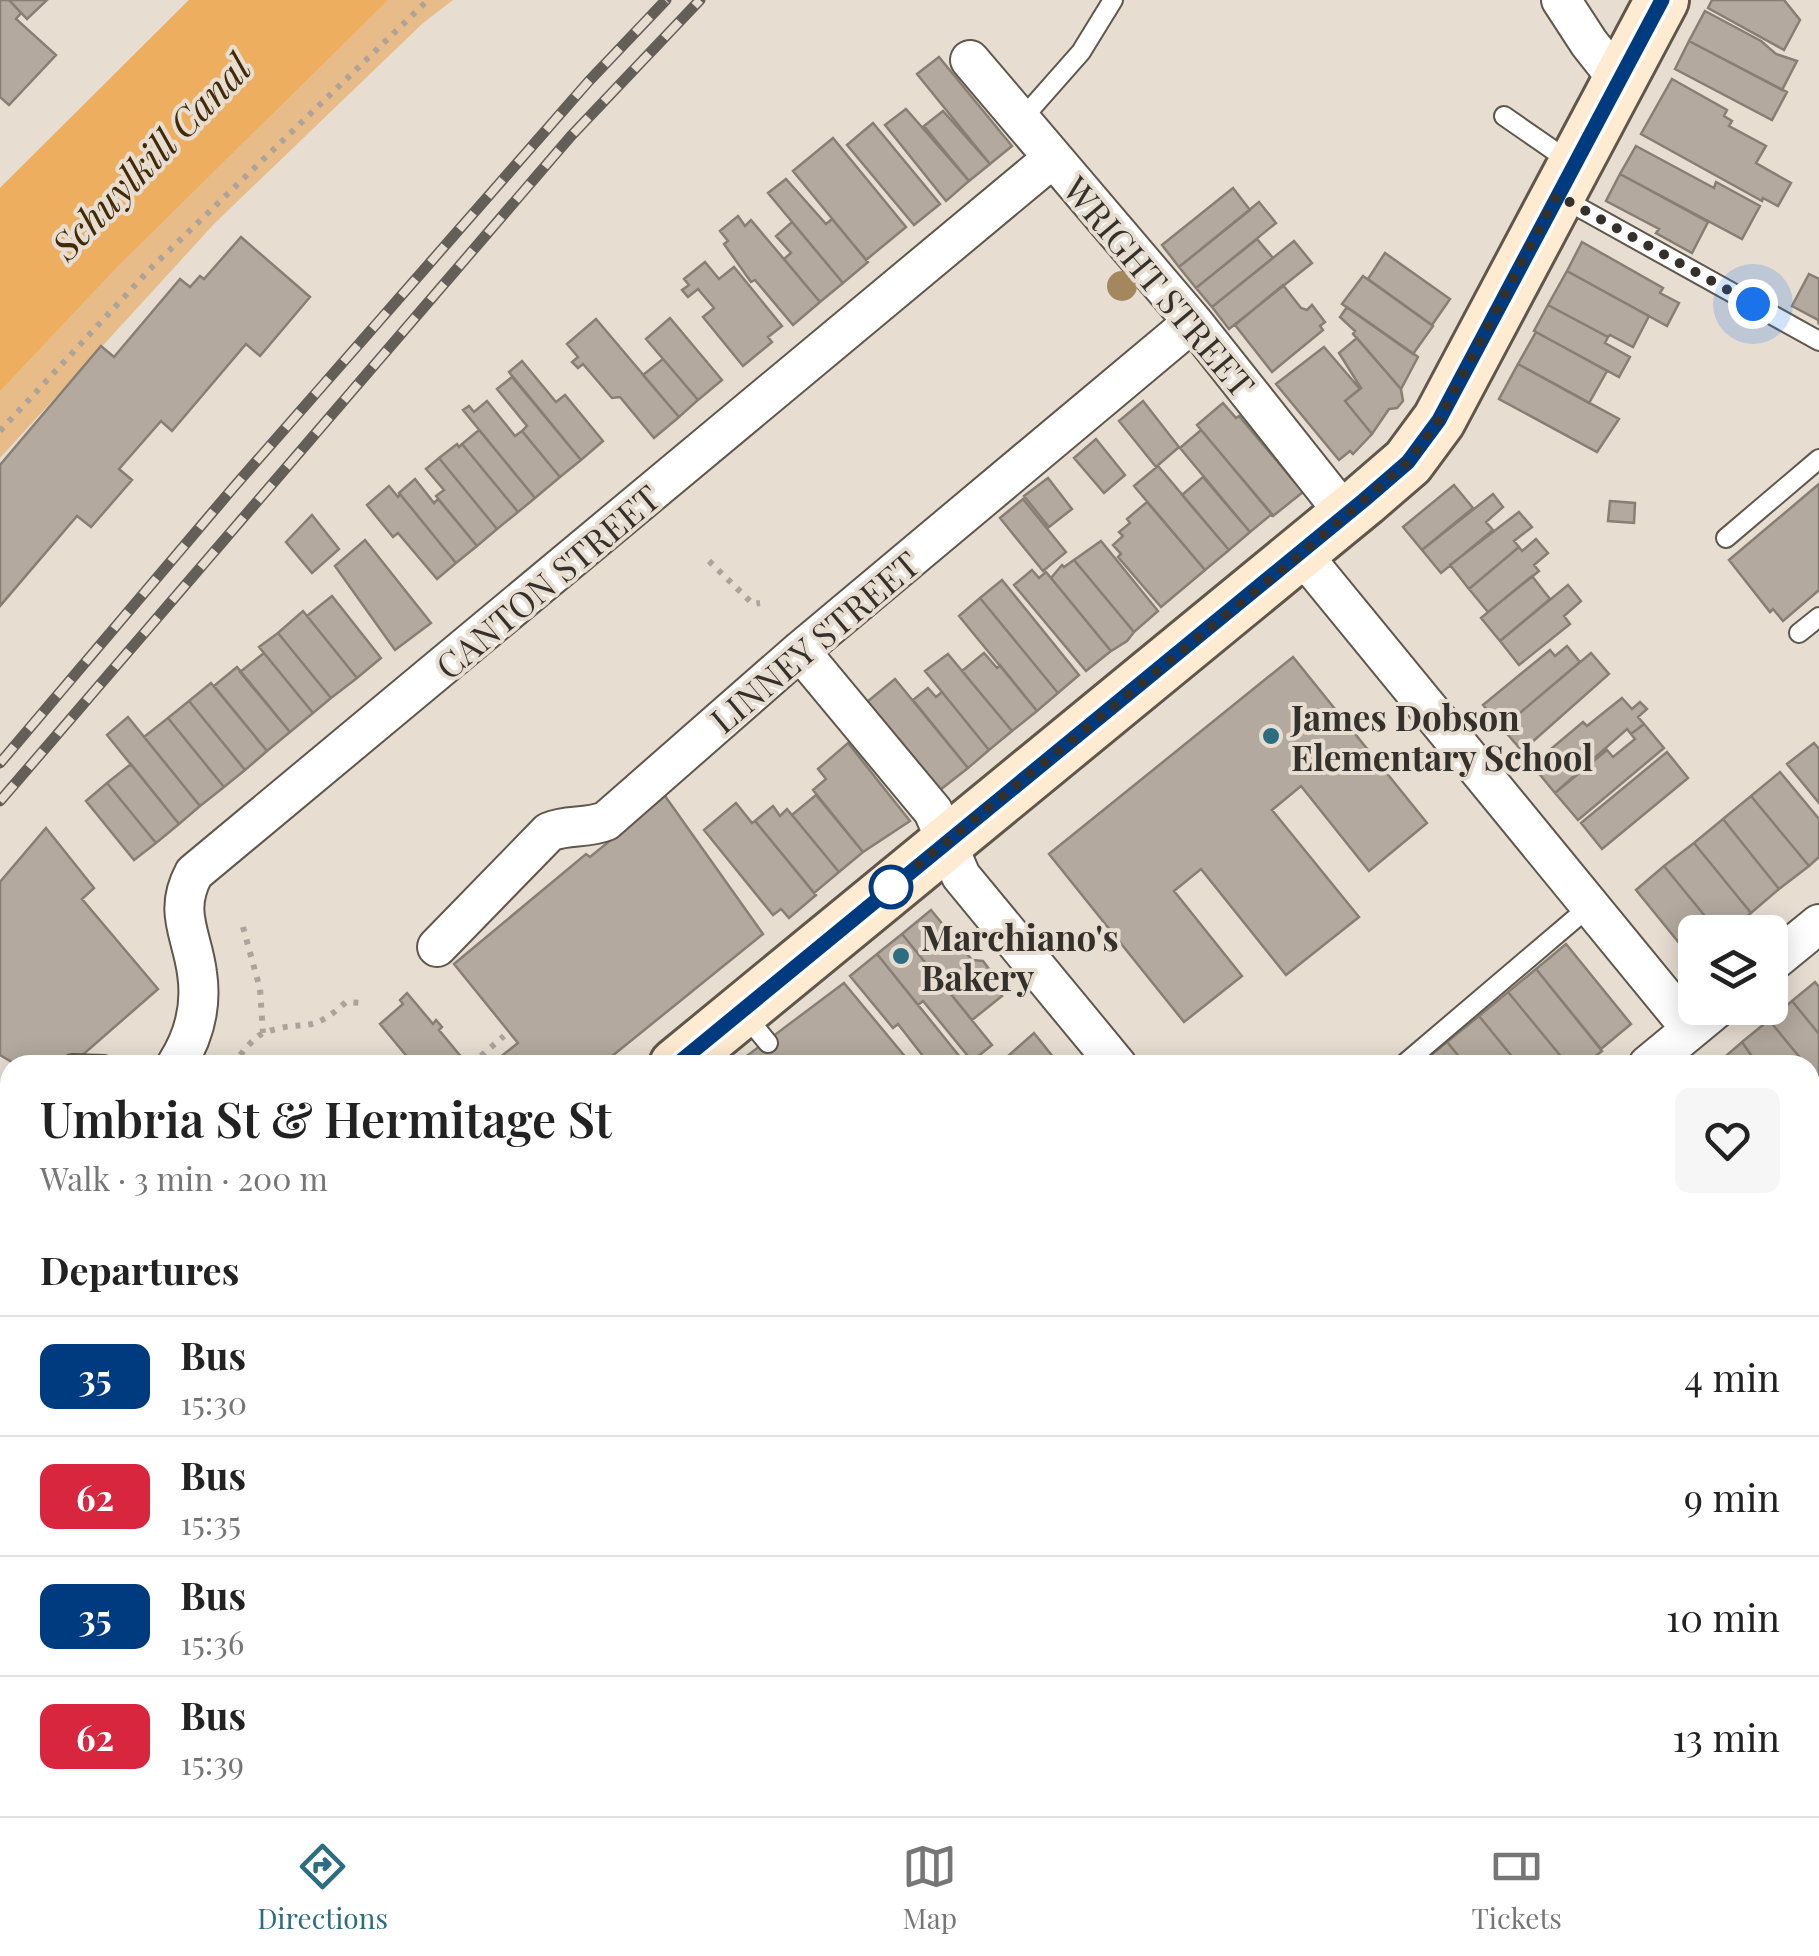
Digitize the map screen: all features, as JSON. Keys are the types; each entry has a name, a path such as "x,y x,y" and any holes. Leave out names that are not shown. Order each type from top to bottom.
{"main road":[{"path":"697,1055 755,1027 947,842 1408,462 1424,443 1662,0"}],"street":[{"path":"1561,0 1589,44 1619,80"},
{"name":"WRIGHT STREET","path":"970,60 1193,322 1346,516"},
{"name":"CANTON STREET","path":"182,1055 191,1038 199,996 198,974 182,906 194,873 1053,158"},
{"name":"LINNEY STREET","path":"437,946 550,832 564,826 587,829 606,821 800,651 1193,322"},
{"path":"1301,554 1590,906 1678,992"},
{"path":"800,651 933,811 961,876 1108,1055"},
{"path":"1788,949 1819,924"},
{"path":"1660,1055 1696,1025"}],"lane":[{"path":"1021,120 1081,52 1113,0"},
{"path":"1504,116 1566,179 1819,341"},
{"path":"1726,538 1819,459"},
{"path":"1799,633 1819,617"},
{"path":"1415,1055 1590,906"}],"path":[{"path":"0,431 151,268 428,0"},
{"path":"710,561 753,604 760,603"},
{"path":"244,927 260,989 262,1032"},
{"path":"241,1055 262,1032 311,1027 326,1020 346,1002 361,1003"},
{"path":"482,1055 504,1036"}],"shaded area":[{"path":"189,0 453,0 423,23 214,224 0,458 0,188"}],"water":[{"name":"Schuylkill Canal","path":"189,0 388,0 118,266 0,391 0,188"}],"building":[{"path":"0,0 9,0 21,13 16,19 56,55 9,105 0,97"},
{"path":"9,0 47,0 27,19"},
{"path":"1712,0 1784,0 1800,20 1784,50 1708,8"},
{"path":"1705,11 1761,41 1776,54 1797,61 1782,90 1689,41"},
{"path":"1689,41 1787,92 1772,120 1675,69"},
{"path":"939,57 1012,146 990,164 917,74"},
{"path":"1672,79 1727,110 1724,116 1732,121 1729,126 1766,146 1756,163 1791,183 1778,206 1763,198 1762,201 1641,134"},
{"path":"906,109 969,181 946,201 885,125"},
{"path":"943,111 990,164 969,181 924,126"},
{"path":"873,123 940,204 914,225 847,145"},
{"path":"833,138 906,227 866,260 793,171"},
{"path":"1636,146 1714,188 1716,182 1760,206 1742,239 1620,174"},
{"path":"1620,174 1708,222 1692,253 1656,233 1659,229 1606,201"},
{"path":"786,179 826,224 832,219 868,262 843,283 768,193"},
{"path":"1233,188 1250,210 1179,267 1162,245"},
{"path":"1259,202 1276,223 1196,288 1179,267"},
{"path":"738,216 745,226 751,220 820,302 793,325 755,280 751,282 724,244 728,241 720,231"},
{"path":"792,222 843,283 820,302 784,259 791,253 776,236"},
{"path":"241,237 310,297 260,356 246,344 172,431 161,421 119,469 132,480 91,527 77,516 0,606 0,465 101,346 114,357 180,279 190,287 200,276 204,279"},
{"path":"1257,239 1273,258 1212,307 1196,288"},
{"path":"1294,241 1312,263 1229,329 1212,307"},
{"path":"1582,242 1663,288 1660,293 1679,303 1667,326 1567,271"},
{"path":"1385,253 1450,299 1432,325 1368,279"},
{"path":"705,262 719,279 734,267 782,326 768,337 772,342 743,366 703,317 714,308 698,289 688,297 682,290 689,285 684,279"},
{"path":"1567,271 1649,316 1633,347 1548,305"},
{"path":"1809,274 1819,279 1819,325 1818,320 1792,306"},
{"path":"1363,276 1433,326 1413,354 1342,304"},
{"path":"1283,285 1301,308 1307,310 1312,305 1325,322 1320,326 1323,330 1272,372 1235,325"},
{"path":"1548,305 1608,337 1605,343 1630,357 1619,377 1534,331"},
{"path":"1347,307 1418,357 1401,389 1340,317"},
{"path":"670,318 722,380 698,400 646,339"},
{"path":"596,319 679,417 654,438 620,397 612,398 583,364 578,368 572,362 578,357 567,344"},
{"path":"1536,332 1607,371 1589,403 1518,364"},
{"path":"1357,338 1401,389 1403,401 1397,408 1389,409 1372,434 1345,401 1361,388 1339,353"},
{"path":"1324,347 1360,389 1345,401 1372,434 1353,454 1350,451 1339,460 1276,384"},
{"path":"663,359 698,400 679,417 643,375"},
{"path":"522,361 556,402 565,395 603,441 581,460 509,372"},
{"path":"1518,364 1619,419 1597,452 1499,399"},
{"path":"512,377 581,460 560,477 522,431 527,426 497,389"},
{"path":"487,401 515,436 522,431 560,477 535,498 463,410 469,406 474,412"},
{"path":"1143,401 1179,447 1156,467 1119,421"},
{"path":"1223,403 1236,418 1239,416 1303,492 1273,516 1197,425"},
{"path":"479,430 535,498 518,512 462,444"},
{"path":"1201,430 1272,514 1250,532 1180,448"},
{"path":"1096,439 1125,475 1104,493 1074,458"},
{"path":"462,444 518,512 497,529 439,458"},
{"path":"439,458 497,529 477,546 436,496 444,490 426,469"},
{"path":"1158,466 1229,550 1205,570 1134,486"},
{"path":"1203,477 1250,532 1229,550 1182,495"},
{"path":"1048,478 1072,509 1049,527 1024,496"},
{"path":"415,479 434,503 438,499 477,546 456,563 399,493"},
{"path":"1819,484 1819,590 1783,621 1773,609 1770,612 1729,560"},
{"path":"1454,485 1473,508 1422,550 1403,527"},
{"path":"389,486 398,497 400,494 456,563 437,579 398,533 393,537 367,505"},
{"path":"1493,494 1503,507 1486,522 1493,530 1441,573 1422,550"},
{"path":"1023,499 1066,552 1043,571 1000,518"},
{"path":"1610,501 1635,503 1634,523 1608,521"},
{"path":"1147,502 1205,570 1161,607 1118,557 1121,554 1113,545 1123,536 1119,532 1130,523 1127,519"},
{"path":"1519,512 1532,527 1514,541 1519,547 1469,589 1450,565"},
{"path":"312,515 339,549 312,573 286,542"},
{"path":"1536,539 1548,553 1534,565 1539,571 1488,612 1469,589 1519,547 1522,551"},
{"path":"365,540 431,623 395,650 335,566"},
{"path":"1101,541 1158,611 1134,632 1074,560"},
{"path":"1074,560 1134,632 1111,651 1051,578 1062,565"},
{"path":"1032,570 1039,578 1046,572 1111,651 1086,671 1014,585"},
{"path":"1532,576 1550,599 1500,641 1481,618"},
{"path":"1002,580 1079,675 1058,693 980,598"},
{"path":"1568,585 1581,601 1564,616 1570,624 1519,665 1500,641"},
{"path":"332,596 381,658 357,678 307,616"},
{"path":"980,598 1058,693 1037,711 959,616"},
{"path":"303,611 357,678 331,698 278,633"},
{"path":"278,633 331,698 313,713 259,647"},
{"path":"1567,646 1580,662 1502,728 1483,705 1550,650 1555,656"},
{"path":"264,653 313,713 290,732 240,672"},
{"path":"984,653 997,668 1000,665 1037,711 1012,731 962,671"},
{"path":"1591,653 1609,674 1522,751 1502,728"},
{"path":"948,654 1012,731 989,750 925,671"},
{"path":"1293,657 1427,823 1369,871 1301,786 1272,810 1359,917 1286,975 1201,869 1174,891 1242,976 1184,1022 1049,854"},
{"path":"237,667 290,732 267,751 214,686"},
{"path":"895,679 968,768 940,790 867,702"},
{"path":"211,683 267,751 245,770 189,701"},
{"path":"928,688 936,697 942,692 989,750 968,768 913,700"},
{"path":"1622,698 1632,709 1640,702 1647,709 1638,717 1644,724 1631,734 1627,729 1555,793 1532,765 1583,722 1587,726"},
{"path":"189,701 245,770 224,787 168,718"},
{"path":"128,717 200,806 179,824 107,735"},
{"path":"168,718 224,787 200,806 144,737"},
{"path":"1644,724 1664,748 1578,820 1555,793 1607,750 1613,757 1635,739 1631,734"},
{"path":"848,743 910,821 863,852 813,790 826,779 818,769"},
{"path":"1814,743 1819,749 1819,803 1787,764"},
{"path":"1667,752 1688,778 1602,849 1581,823"},
{"path":"131,764 179,824 156,843 107,783"},
{"path":"1780,772 1819,819 1819,857 1809,866 1751,796"},
{"path":"107,783 156,843 134,860 86,801"},
{"path":"816,795 863,852 839,872 792,815"},
{"path":"665,796 763,934 613,1055 503,1055 518,1043 454,964 586,854 590,857"},
{"path":"1751,796 1809,866 1779,889 1723,819"},
{"path":"736,803 816,895 789,918 781,909 773,915 704,830"},
{"path":"773,806 780,816 787,809 839,872 814,893 755,821"},
{"path":"1723,819 1779,889 1751,913 1694,843"},
{"path":"46,828 94,888 82,899 158,989 82,1055 0,1055 0,882"},
{"path":"1694,843 1751,913 1704,915 1664,866"},
{"path":"1664,866 1704,915 1678,915 1678,942 1636,890"},
{"path":"931,910 972,960 983,961 989,969 989,979 1002,996 972,1020 902,934"},
{"path":"902,934 992,1045 980,1055 967,1055 923,1001 918,1005 877,954"},
{"path":"1566,944 1631,1024 1601,1049 1536,969"},
{"path":"877,954 958,1055 922,1055 898,1024 893,1028 850,976"},
{"path":"1536,969 1602,1051 1597,1055 1560,1055 1508,992"},
{"path":"1815,982 1819,987 1819,1034 1792,1001"},
{"path":"844,983 904,1055 748,1055"},
{"path":"1508,992 1560,1055 1511,1055 1479,1016"},
{"path":"407,993 433,1024 436,1020 442,1027 439,1030 460,1055 406,1055 380,1024 403,1004 400,1000"},
{"path":"1792,1001 1819,1034 1819,1055 1798,1055 1773,1025 1788,1025 1788,1004"},
{"path":"1479,1016 1511,1055 1458,1055 1447,1042"},
{"path":"1763,1025 1773,1025 1798,1055 1751,1055 1742,1042"},
{"path":"1034,1033 1052,1055 1009,1055"},
{"path":"1447,1042 1458,1055 1431,1055"},
{"path":"1742,1042 1751,1055 1727,1055"}],"railway":[{"path":"0,763 233,488 589,81 666,0"},
{"path":"0,801 571,136 700,0"}],"bus line":[{"name":"35","path":"688,1055 1408,462 1439,420 1662,0"}],"place":[{"name":"James Dobson Elementary School","path":"1271,736"},
{"name":"Marchiano's Bakery","path":"901,956"}],"route":[{"path":"891,887 1301,554 1408,462 1439,420 1557,195 1753,304"}]}
